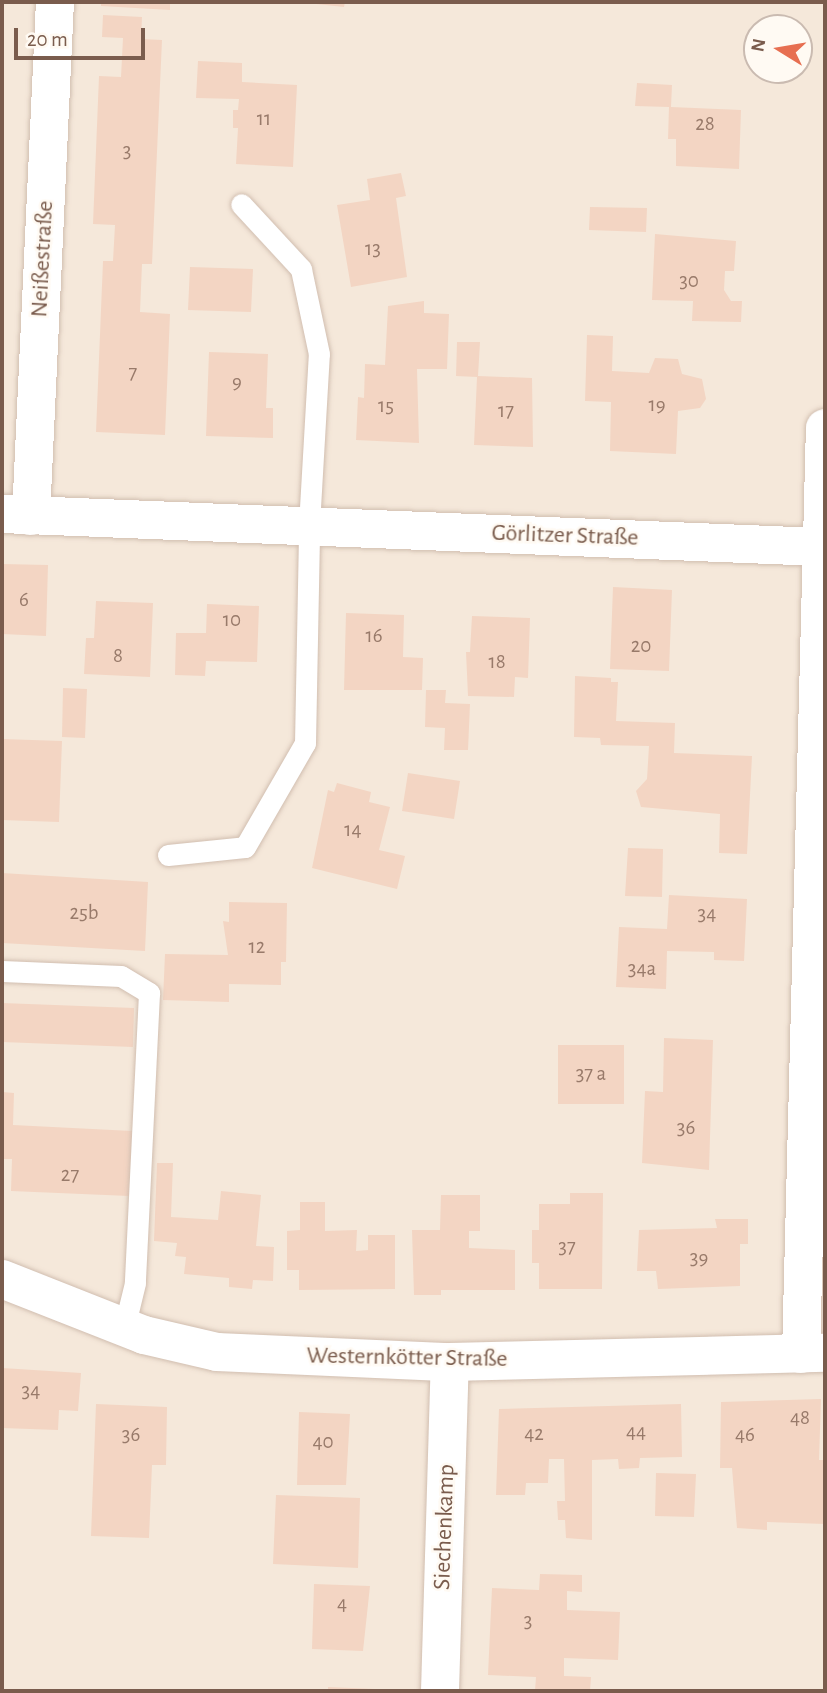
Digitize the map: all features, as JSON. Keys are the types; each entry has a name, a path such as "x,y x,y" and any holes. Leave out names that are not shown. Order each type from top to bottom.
{"street":[{"name":"Neißestraße","path":"16,515 55,2"},
{"path":"813,1354 820,547 825,428"},
{"name":"Görlitzer Straße","path":"16,515 820,547"},
{"name":"Westernkötter Straße","path":"2,1279 124,1328 217,1352 450,1362 813,1354"},
{"name":"Siechenkamp","path":"440,1691 450,1362"}],"lane":[{"path":"168,855 245,847 305,743 309,525 318,354 301,269 241,204"},
{"path":"2,971 121,976 149,993 135,1283 124,1328"}],"shaded area":[{"path":"2,2 825,2 825,1691 2,1691"}],"building":[{"path":"101,2 170,2 170,10 101,6"},
{"path":"298,2 345,2 344,7"},
{"path":"103,15 142,17 141,39 162,40 152,264 142,264 140,312 170,314 165,435 96,432 103,261 113,261 115,225 93,224 99,76 121,77 123,38 102,37"},
{"path":"198,61 242,63 242,82 297,85 293,167 236,164 238,128 233,128 233,110 238,110 239,99 196,98"},
{"path":"637,83 672,85 671,107 741,110 739,169 676,166 676,139 668,139 669,107 635,106"},
{"path":"401,173 406,196 396,198 407,277 351,287 337,205 370,200 367,179"},
{"path":"590,207 647,208 646,232 589,230"},
{"path":"655,234 736,241 734,271 725,271 724,290 731,301 742,301 741,322 692,321 693,301 652,300"},
{"path":"190,267 253,269 251,312 188,310"},
{"path":"424,301 424,313 449,314 447,369 417,369 419,443 356,440 358,397 364,398 365,364 385,365 388,306"},
{"path":"587,335 613,336 612,371 649,373 655,358 678,359 682,374 702,379 706,399 700,408 678,411 676,454 610,451 611,402 585,401"},
{"path":"457,342 480,342 478,376 532,378 533,447 474,445 477,377 456,376"},
{"path":"209,352 268,354 266,408 273,408 273,438 206,436"},
{"path":"2,564 48,565 46,636 2,634"},
{"path":"613,587 672,590 669,671 610,669"},
{"path":"96,601 153,603 150,677 84,674 86,638 94,638"},
{"path":"207,604 259,606 257,662 206,661 205,676 175,675 176,633 206,633"},
{"path":"346,613 404,615 403,657 423,658 422,690 344,690"},
{"path":"472,616 530,618 528,678 515,677 514,697 468,696 466,652 470,652"},
{"path":"575,676 611,678 611,682 618,682 616,721 675,723 674,753 752,756 747,854 719,853 720,814 641,807 636,791 647,779 649,746 601,745 600,738 574,737"},
{"path":"63,688 87,689 85,738 62,737"},
{"path":"426,690 446,690 445,703 470,704 468,750 444,750 445,728 425,727"},
{"path":"2,739 62,741 59,822 2,820"},
{"path":"408,773 460,781 454,819 402,811"},
{"path":"337,783 371,792 369,802 390,807 379,850 405,856 397,889 312,868 328,790 334,792"},
{"path":"628,848 663,849 662,897 625,896"},
{"path":"2,873 148,882 145,951 2,943"},
{"path":"669,895 747,899 744,961 714,960 714,952 667,951 666,989 616,987 619,927 667,929"},
{"path":"229,902 287,903 286,962 281,962 281,985 229,984 229,1002 163,1000 165,954 228,955 223,921 229,922"},
{"path":"2,1003 134,1008 133,1047 2,1042"},
{"path":"664,1038 713,1040 709,1170 642,1163 645,1091 663,1092"},
{"path":"558,1045 624,1045 624,1104 558,1104"},
{"path":"2,1092 14,1093 13,1125 132,1131 129,1196 11,1191 12,1159 2,1159"},
{"path":"157,1163 173,1163 171,1217 218,1220 221,1191 261,1195 256,1246 274,1247 273,1281 253,1280 252,1289 229,1287 229,1278 184,1274 186,1257 175,1256 177,1243 154,1241"},
{"path":"570,1193 603,1193 602,1289 539,1289 539,1263 532,1263 532,1230 539,1230 539,1204 570,1204"},
{"path":"441,1195 480,1195 480,1231 469,1231 469,1248 515,1250 515,1290 441,1290 441,1295 414,1295 412,1230 440,1230"},
{"path":"300,1202 325,1202 325,1231 357,1230 356,1251 368,1250 368,1235 395,1235 395,1289 299,1290 299,1270 287,1270 287,1231 300,1230"},
{"path":"715,1219 748,1219 748,1244 740,1244 740,1286 658,1289 656,1271 637,1271 639,1230 717,1228"},
{"path":"2,1368 81,1373 78,1411 59,1410 58,1430 2,1428"},
{"path":"821,1399 819,1460 823,1460 825,1524 767,1522 767,1530 737,1528 732,1468 720,1468 721,1402"},
{"path":"96,1404 167,1407 166,1465 152,1465 149,1538 91,1536"},
{"path":"681,1404 682,1457 640,1458 639,1468 619,1469 618,1459 592,1460 592,1540 566,1538 565,1520 558,1520 557,1501 565,1501 564,1459 549,1459 548,1483 526,1483 525,1495 496,1495 499,1409"},
{"path":"299,1412 350,1414 346,1485 297,1485"},
{"path":"656,1473 696,1474 694,1517 655,1516"},
{"path":"276,1495 360,1498 358,1568 273,1564"},
{"path":"540,1574 582,1575 582,1592 567,1591 567,1610 620,1612 618,1660 564,1658 564,1676 591,1677 590,1691 535,1691 536,1677 488,1675 492,1588 539,1590"},
{"path":"314,1584 370,1586 363,1651 312,1649"},
{"path":"328,1687 375,1689 375,1691 328,1691"}]}
